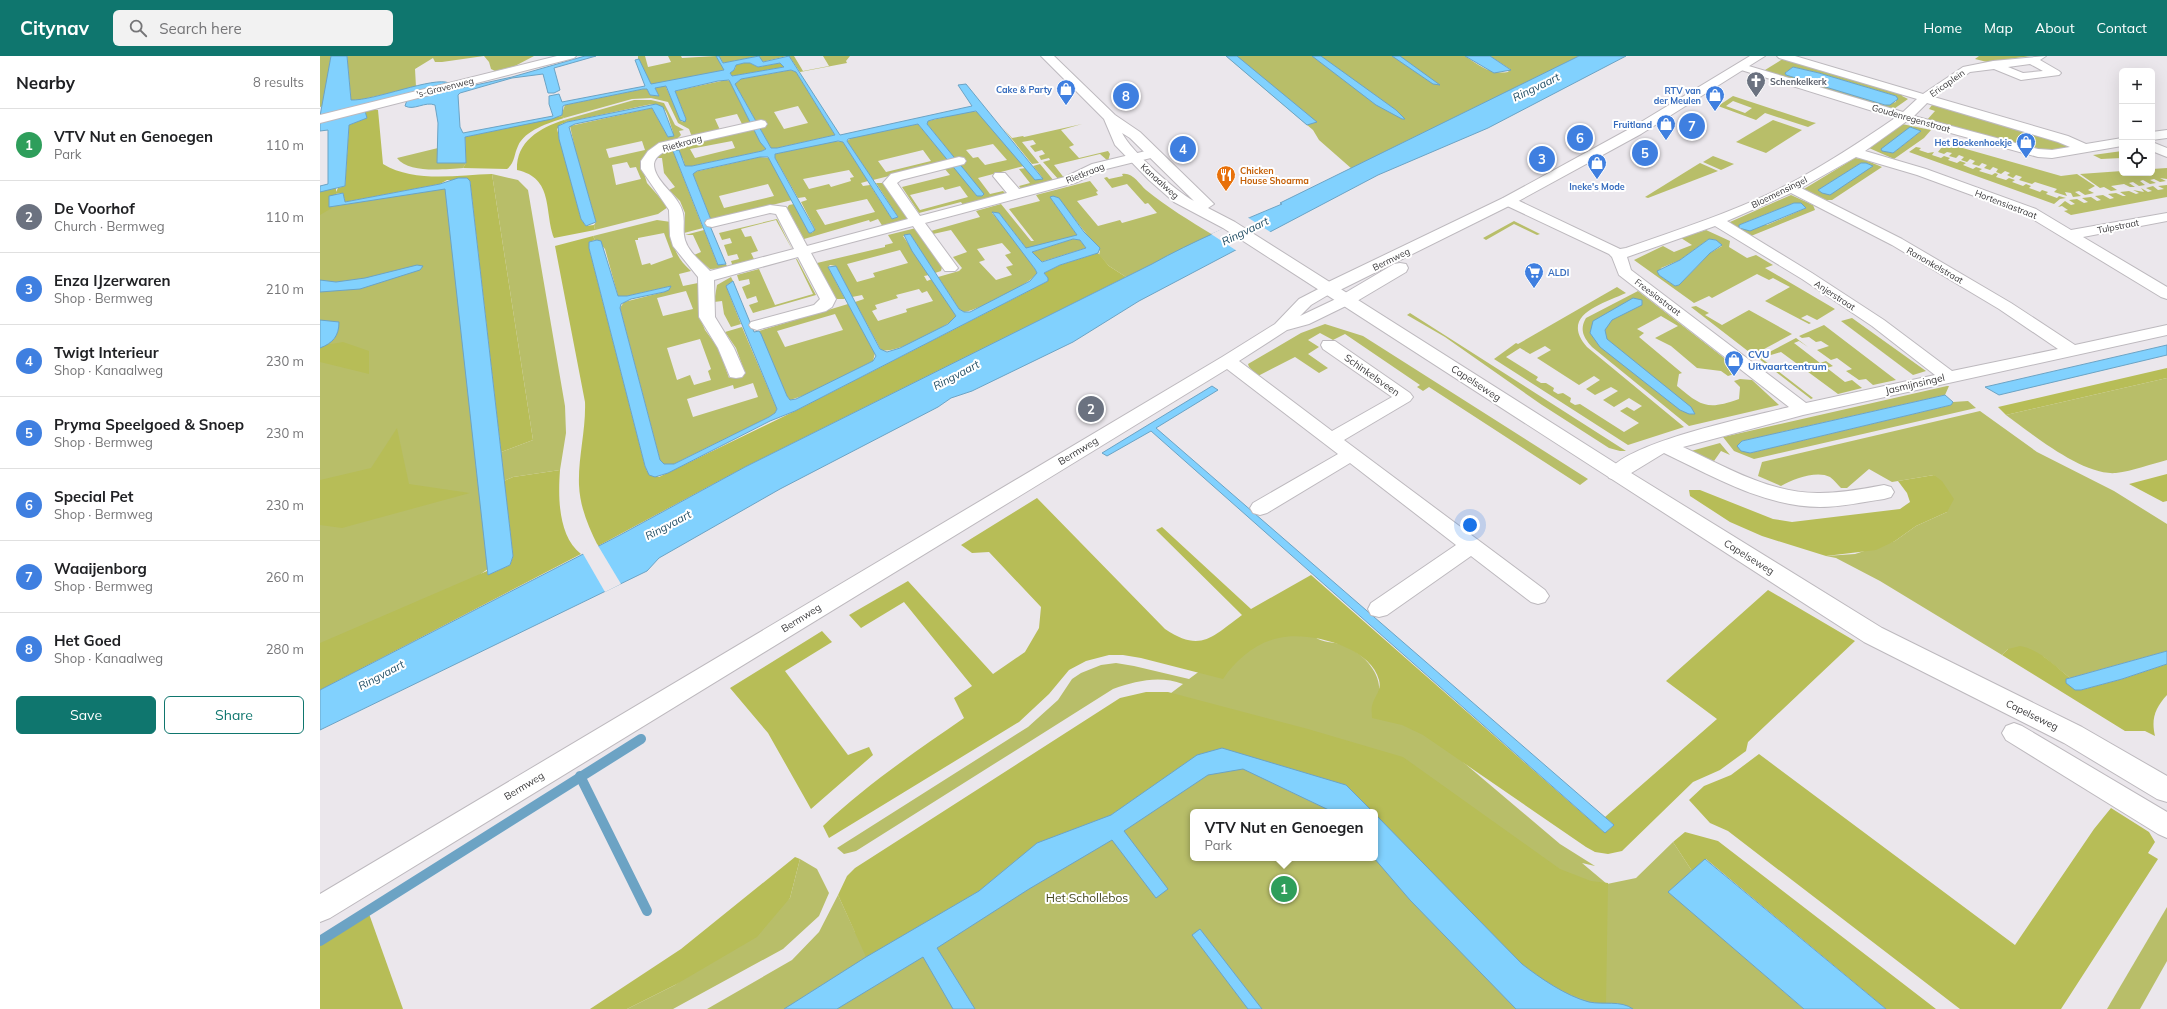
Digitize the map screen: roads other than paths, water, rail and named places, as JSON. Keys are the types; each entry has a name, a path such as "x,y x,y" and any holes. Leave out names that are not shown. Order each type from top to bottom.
{"main road":[{"name":"Kanaalweg","path":"1047,56 1110,118 1135,135 1229,225"},
{"name":"Bermweg","path":"1337,294 1362,292 1508,201 1636,131 1759,56"},
{"name":"Kanaalweg","path":"1110,118 1116,136 1135,157 1179,199 1229,225 1337,294"},
{"name":"Capelseweg","path":"1337,294 1616,473 1873,635 2073,735 2167,790"}],"street":[{"name":"'s-Gravenweg","path":"320,119 570,56"},
{"path":"1783,56 2063,139 2083,148"},
{"name":"Ericaplein","path":"1925,98 1967,68 1993,64 2036,58 2055,73 2021,77 1993,64"},
{"name":"Goudenregenstraat","path":"1742,67 1905,117 2041,153 2119,142"},
{"name":"Bloemensingel","path":"1618,254 1628,252 1716,221 1791,188 1855,152 1905,117 1925,98"},
{"name":"Rietkraag","path":"761,124 664,146 653,154 648,161 648,169 652,178 670,199 677,211 677,234 680,246 689,260 706,278 804,253 1070,180 1097,167 1154,153"},
{"path":"2155,136 2167,134"},
{"path":"2155,147 2167,153"},
{"name":"Hortensiastraat","path":"1855,152 1903,168 1921,172 2030,211 2167,294"},
{"path":"950,268 890,184 890,181 896,177 959,161"},
{"path":"1000,176 1016,195"},
{"name":"Ranonkelstraat","path":"1791,188 1897,242 2005,306 2073,350"},
{"path":"1508,201 1618,254"},
{"path":"712,223 772,209 781,210 828,299 827,302 820,308 757,325"},
{"name":"Tulpstraat","path":"2069,235 2167,217"},
{"name":"Anjerstraat","path":"1716,221 1807,276 1873,319 1949,377"},
{"name":"Freesiastraat","path":"1618,254 1624,272 1804,409"},
{"path":"706,278 707,317 726,348 736,373"},
{"name":"Bermweg","path":"320,909 1228,361 1281,327 1303,321 1337,294"},
{"name":"Jasmijnsingel","path":"1616,473 1641,457 1664,446 1804,409 2167,330"},
{"name":"Schinkelsveen","path":"1329,345 1404,397 1330,439"},
{"path":"1228,361 1538,596"},
{"path":"1664,446 1751,486 1771,492 1812,500 1884,492"},
{"path":"1260,508 1351,454"},
{"path":"1379,609 1471,545"},
{"path":"2014,733 2167,826"}],"water":[{"path":"331,56 347,56 351,100 374,97 431,83 449,83 320,116"},
{"path":"585,56 596,56 554,68 560,90 554,93 548,93 543,74 512,78 460,93 458,95 460,127 463,133 553,116 549,104 549,96 559,94 562,102 645,86 635,60 639,59 651,84 724,70 716,56 719,56 723,63 759,56 763,62 789,56 840,135 972,106 958,85 966,84 1043,179 1035,180 976,111 935,119 928,121 927,124 984,194 982,196 977,196 918,124 848,139 847,141 898,217 892,219 843,142 838,141 775,154 775,158 815,230 811,233 809,233 768,157 760,157 697,171 693,174 711,220 708,221 726,264 718,265 673,151 679,150 685,166 692,166 766,149 760,142 729,80 718,81 675,91 686,119 685,122 680,120 666,86 655,88 659,96 650,95 647,89 643,89 565,105 563,106 562,115 552,119 465,137 466,163 437,163 438,123 435,105 427,104 416,107 408,107 405,106 407,100 512,77","holes":["750,63 758,67 780,63 784,67 732,76 730,73 734,70 736,65","791,70 796,72 835,135 771,148 735,84 741,79"]},
{"path":"1226,56 1237,56 1317,122 1307,125"},
{"path":"1312,56 1321,56 1396,110 1405,119 1402,119 1376,105"},
{"path":"1392,56 1400,56 1440,85 1433,84"},
{"path":"1465,56 1490,56 1511,70 1494,73"},
{"name":"Ringvaart","path":"1579,56 1626,56 1488,128 1378,175 1139,301 1073,342 972,391 951,398 938,407 780,489 659,558 647,571 320,730 320,690 620,535 745,467 1184,247 1282,204 1280,203"},
{"path":"1793,67 1819,73 1896,96 1898,99 1890,105 1885,105 1786,75 1785,73"},
{"path":"656,104 663,107 674,136 668,137 652,108 575,124 569,127 596,222 586,226 581,219 559,139 558,126 567,122"},
{"path":"365,111 367,118 349,125 345,186 320,192 320,186 328,184 328,130 320,131 320,123"},
{"path":"1910,127 1921,131 1893,153 1882,151 1881,149"},
{"path":"1861,163 1866,163 1873,166 1830,195 1822,193 1818,190"},
{"path":"458,178 467,178 470,181 513,556 510,565 488,575 445,189 329,207 329,196 343,193 345,202 440,184"},
{"path":"1053,196 1059,198 1084,232 1100,248 1098,253 1060,265 1044,273 1048,278 1048,281 795,411 770,421 668,473 655,477 649,475 645,466 589,248 589,242 597,240 601,241 618,296 627,296 671,286 669,290 664,292 631,299 621,304 620,308 660,460 664,464 674,464 769,417 775,413 777,409 726,286 733,281 754,332 759,331 761,334 787,396 790,400 796,399 873,361 876,356 828,267 836,266 880,349 887,352 900,348 948,324 956,316 912,251 904,235 910,234 959,309 964,312 970,312 1030,281 1037,273 992,212 999,213 1026,248 1077,235 1050,197","holes":["1073,239 1080,240 1086,248 1042,262 1032,252"]},
{"path":"1794,203 1801,203 1806,208 1750,231 1739,228 1739,225"},
{"path":"1709,239 1716,240 1722,245 1710,253 1679,285 1675,286 1659,275 1657,271 1680,260"},
{"path":"417,265 423,266 420,270 360,289 320,292 320,280 336,282 365,278"},
{"path":"1633,298 1642,300 1642,305 1612,320 1605,330 1607,339 1691,407 1695,414 1689,414 1680,410 1600,347 1590,333 1593,321"},
{"path":"320,320 339,322 339,327 332,341 320,348"},
{"path":"2167,345 2167,355 1999,395 1985,387"},
{"path":"1212,386 1218,390 1156,428 1614,825 1605,833 1151,431 1107,456 1102,453"},
{"path":"1945,395 1953,402 1951,405 1750,453 1741,451 1737,446 1742,441"},
{"path":"2167,651 2167,664 2122,679 2081,690 2075,690 2066,683 2066,679"},
{"path":"1222,748 1346,785 1370,809 1327,809 1243,769 1208,775 1124,831 1168,889 1156,898 1112,840 1029,889 937,948 975,1009 953,1009 923,957 837,1009 784,1009 866,957 979,891 1037,843 1111,815 1197,755"},
{"path":"1378,817 1522,964 1545,981 1571,996 1589,1002 1612,1003 1628,1006 1633,1009 1516,1009 1410,900 1377,861 1378,861"},
{"path":"1705,859 1886,1009 1804,1009 1668,892"},
{"path":"1200,929 1262,1009 1248,1009 1192,935"}],"waterway":[{"path":"581,777 641,739"},
{"path":"320,941 581,777"},
{"path":"581,777 647,911"}],"place":[{"name":"Het Goed","path":"1126,96"},
{"name":"Schenkelkerk","path":"1756,98"},
{"name":"Cake & Party","path":"1066,106"},
{"name":"RTV van der Meulen","path":"1715,112"},
{"name":"Waaijenborg","path":"1692,126"},
{"name":"Special Pet","path":"1580,138"},
{"name":"Fruitland","path":"1666,141"},
{"name":"Twigt Interieur","path":"1183,149"},
{"name":"Pryma Speelgoed & Snoep","path":"1645,153"},
{"name":"Enza IJzerwaren","path":"1542,159"},
{"name":"Het Boekenhoekje","path":"2026,159"},
{"name":"Ineke's Mode","path":"1597,180"},
{"name":"Chicken House Shoarma","path":"1226,192"},
{"name":"ALDI","path":"1534,289"},
{"name":"CVU Uitvaartcentrum","path":"1734,377"},
{"name":"De Voorhof","path":"1091,409"},
{"name":"VTV Nut en Genoegen","path":"1284,889"}],"park label":[{"name":"Het Schollebos","path":"1087,897"}]}
